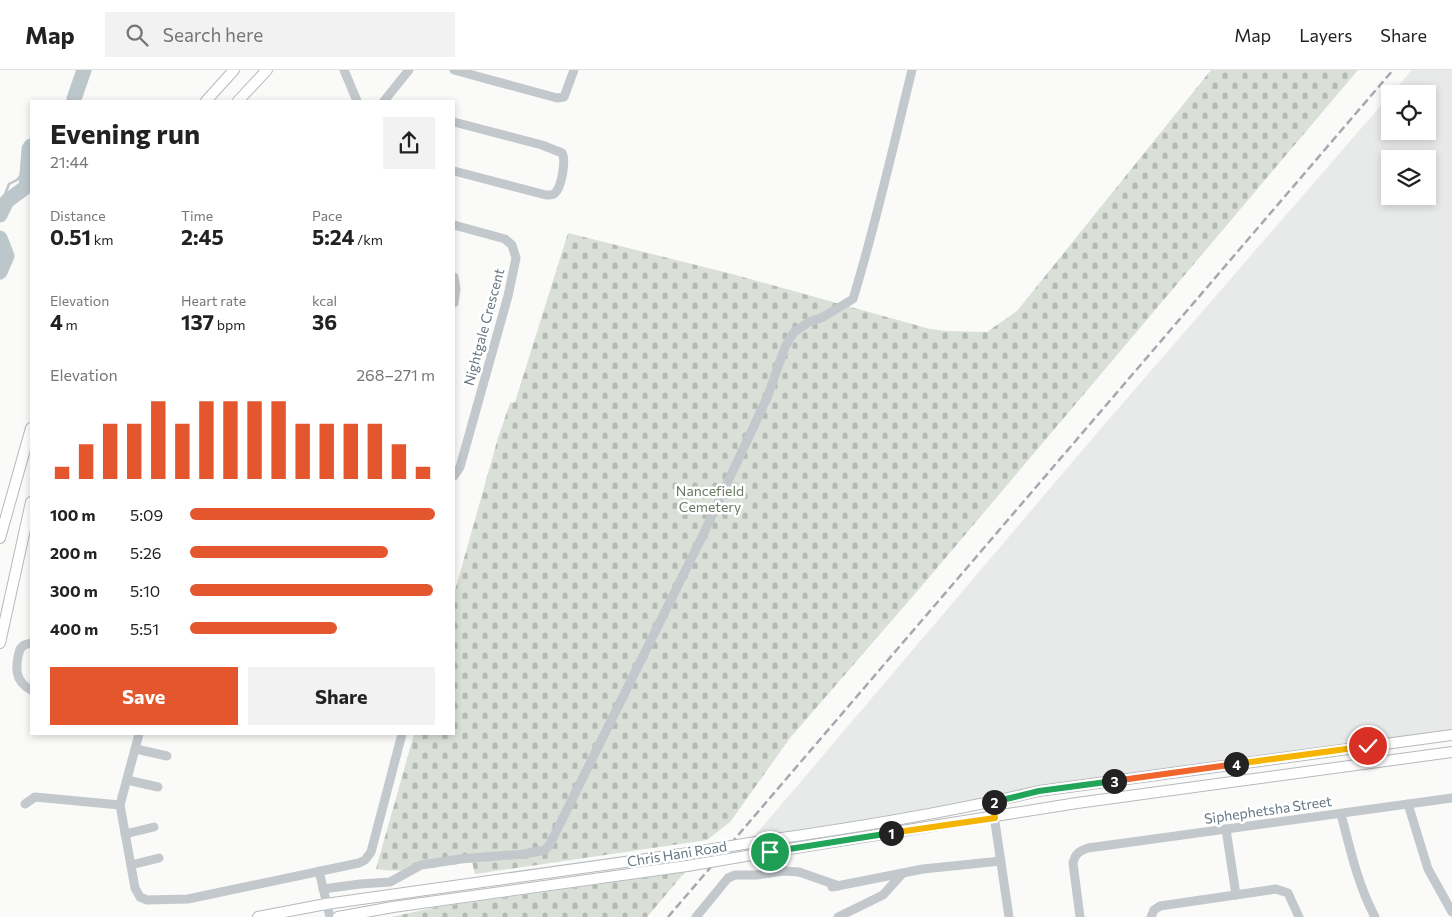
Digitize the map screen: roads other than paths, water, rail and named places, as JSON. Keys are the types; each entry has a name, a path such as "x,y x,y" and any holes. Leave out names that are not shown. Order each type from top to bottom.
{"main road":[{"path":"207,100 234,70"},
{"path":"239,100 267,70"},
{"path":"0,538 30,432"},
{"path":"0,643 30,507"},
{"name":"Chris Hani Road","path":"258,917 326,904 689,853 829,831 992,802 1039,791 1452,735"},
{"name":"Chris Hani Road","path":"338,917 687,866 995,818 1077,803 1452,752"}],"street":[{"path":"344,70 357,100"},
{"path":"385,100 409,70"},
{"path":"454,70 557,98 564,97 567,93 574,70"},
{"path":"323,890 360,884 390,882 421,865 460,859 524,854 544,850 550,844 701,539 767,398 785,347 794,332 854,299 867,255 912,70"},
{"path":"455,122 542,145 562,153 564,158 557,189 551,195 455,171"},
{"name":"Nightgale Crescent","path":"455,225 505,239 512,245 516,258 508,296 460,467 455,474"},
{"path":"455,283 455,296"},
{"path":"30,643 20,649 17,669 21,683 30,689"},
{"path":"140,735 120,804 135,888 140,896 151,901 188,899 359,863 371,852 402,735"},
{"path":"136,749 167,756"},
{"path":"127,780 158,787"},
{"path":"26,804 35,797 120,804"},
{"name":"Siphephetsha Street","path":"1080,917 1073,863 1079,851 1088,848 1452,798"},
{"path":"992,802 1008,917"},
{"path":"1408,804 1428,869 1452,912"},
{"path":"1340,814 1357,874 1376,917"},
{"path":"125,834 154,827"},
{"path":"1226,829 1236,895"},
{"path":"131,865 159,858"},
{"path":"696,917 728,878 735,875 757,876 784,871 799,872 835,887 948,865 1001,861"},
{"path":"319,871 330,917"},
{"path":"838,917 883,895 902,874"},
{"path":"1151,917 1154,910 1160,906 1276,889 1288,893 1299,917"}],"waterway":[{"path":"74,100 84,70"},
{"path":"0,215 7,201 26,187 30,148"},
{"path":"6,204 5,194 9,184 17,180 28,166"},
{"path":"0,238 7,256 0,272"}],"railway":[{"path":"668,917 1393,70"}],"park label":[{"name":"Nancefield Cemetery","path":"710,500"}]}
